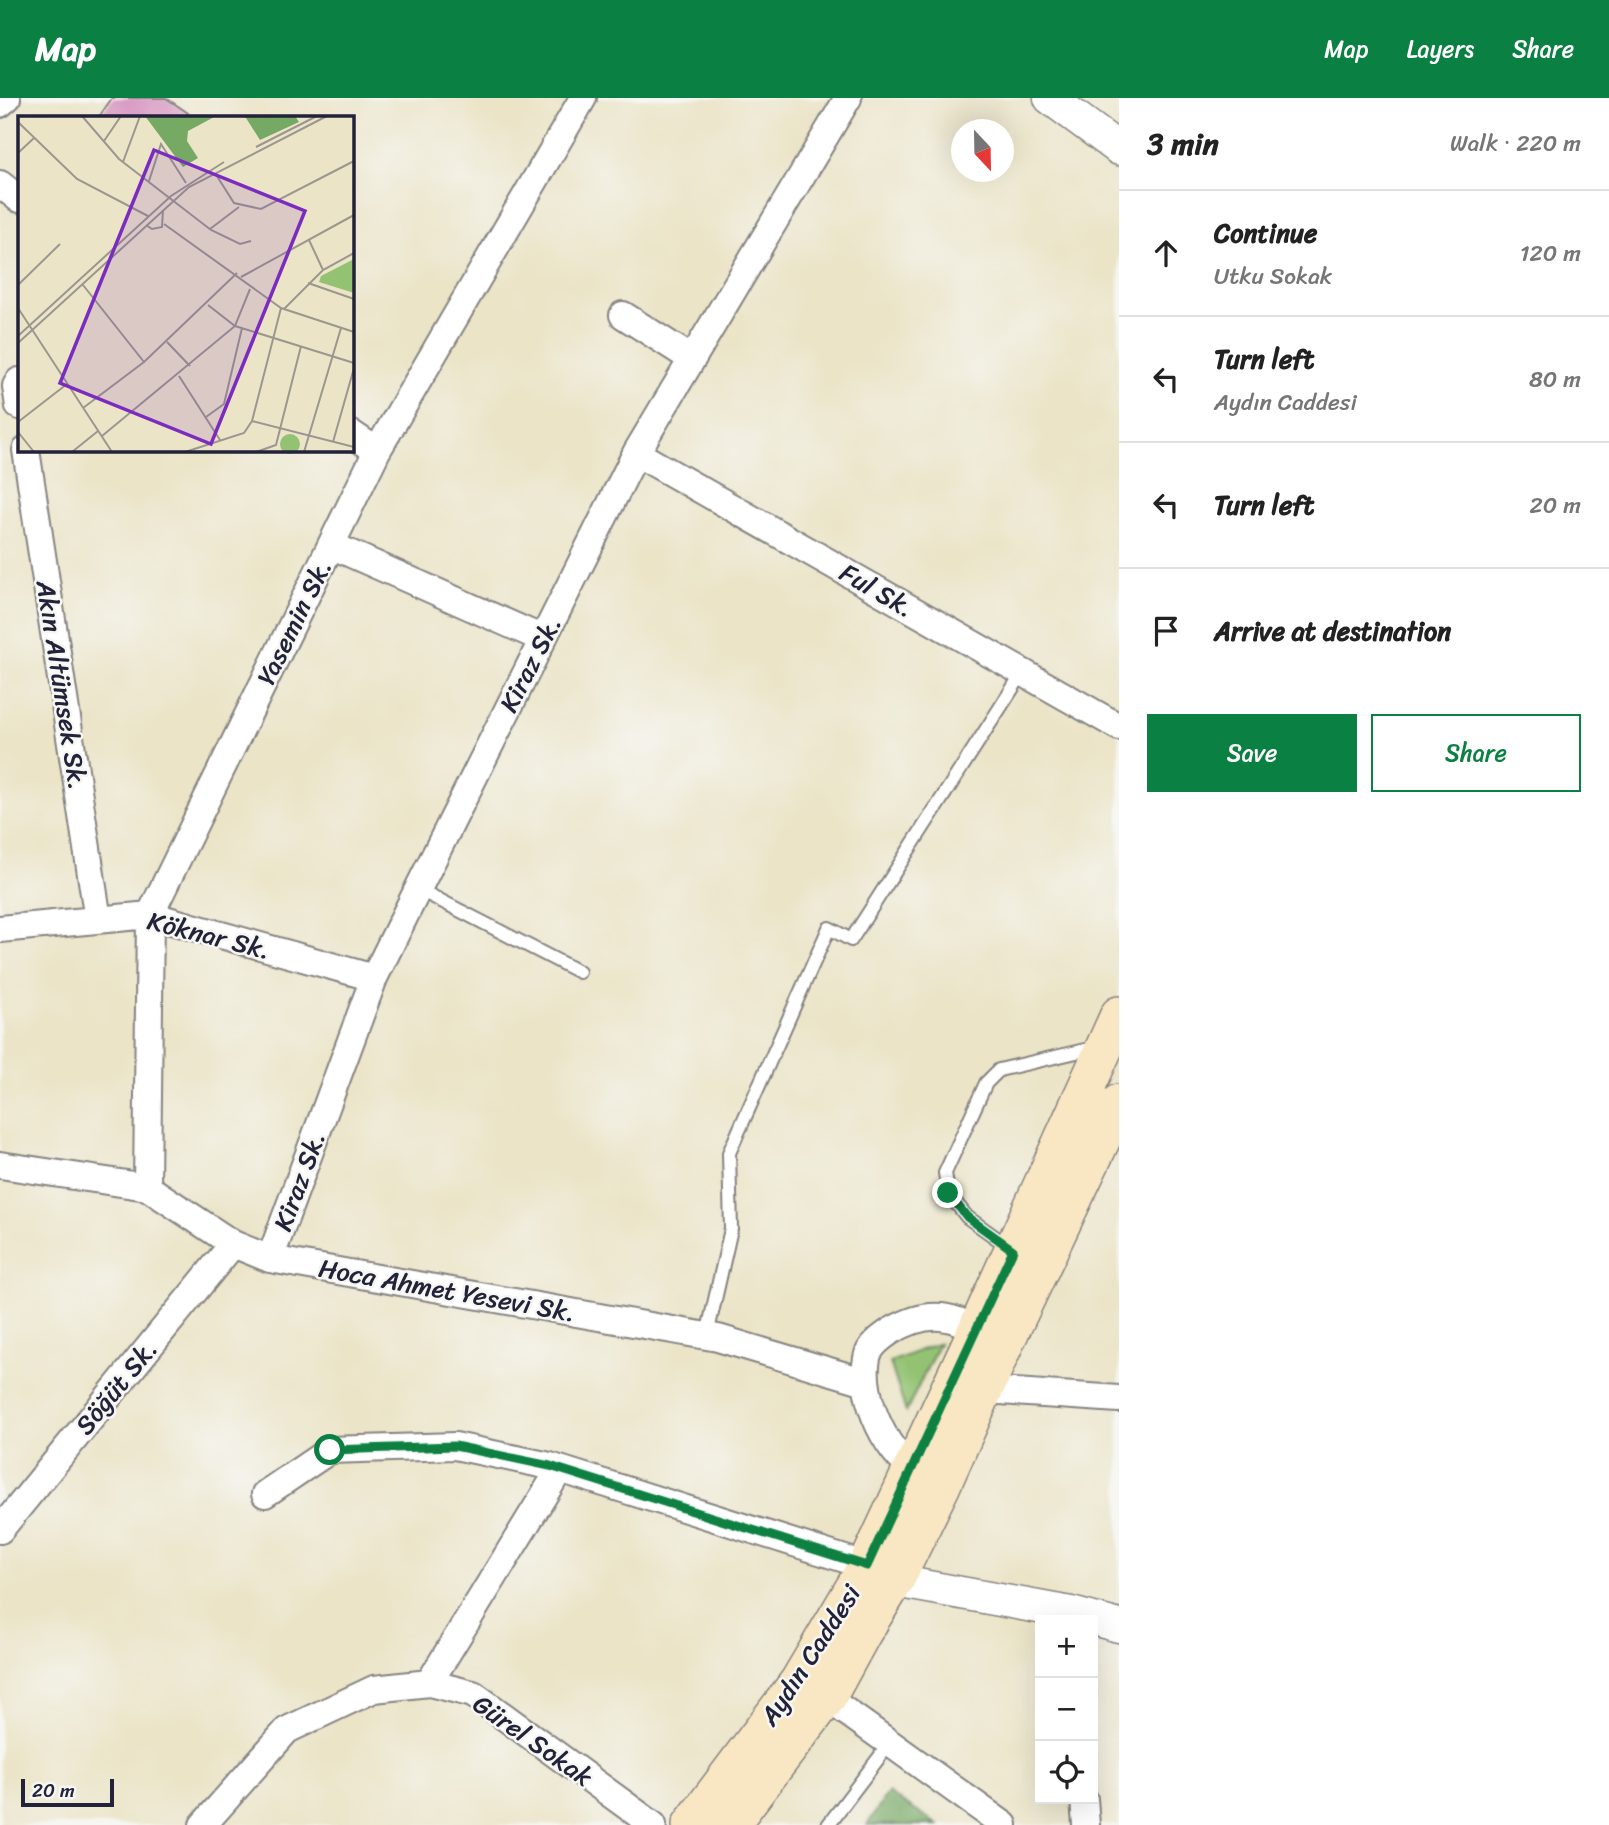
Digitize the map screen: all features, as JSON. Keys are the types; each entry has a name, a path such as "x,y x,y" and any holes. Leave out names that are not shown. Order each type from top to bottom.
{"main road":[{"name":"Aydın Caddesi","path":"927,1478 984,1390 991,1336 1013,1250 1112,1030"},
{"name":"Aydın Caddesi","path":"730,1825 827,1698 863,1632 881,1573 991,1336 1119,1103"},
{"name":"Aydın Caddesi","path":"691,1825 881,1573"}],"street":[{"path":"0,104 7,98"},
{"name":"Yasemin Sk.","path":"147,1187 150,915 377,451 583,98"},
{"name":"Kiraz Sk.","path":"270,1259 374,978 418,889 636,453 848,98"},
{"path":"1067,103 1119,149"},
{"path":"0,184 18,198"},
{"path":"623,315 692,359"},
{"path":"354,434 377,451"},
{"name":"Akın Altümsek Sk.","path":"26,452 98,920"},
{"name":"Ful Sk.","path":"636,453 1119,727"},
{"path":"331,545 543,639"},
{"name":"Köknar Sk.","path":"0,929 150,915 374,978"},
{"name":"Hoca Ahmet Yesevi Sk.","path":"0,1165 147,1187 233,1244 270,1259 708,1335 866,1382"},
{"name":"Söğüt Sk.","path":"0,1530 233,1244"},
{"path":"927,1478 893,1449 883,1433 872,1407 866,1382 867,1355 881,1337 905,1323 928,1315 947,1317 991,1336"},
{"path":"984,1390 1119,1399"},
{"path":"265,1494 330,1450 455,1446 560,1469 881,1573 1062,1615"},
{"path":"429,1683 560,1469"},
{"path":"1098,1622 1119,1626"},
{"name":"Gürel Sokak","path":"202,1825 288,1730 374,1689 429,1683 473,1694 653,1825"},
{"path":"827,1698 1004,1825"},
{"path":"1084,1804 1086,1825"}],"lane":[{"path":"708,1335 732,1229 729,1153 829,929 851,940 1023,672"},
{"path":"418,889 579,972"},
{"path":"1013,1250 967,1217 948,1193 945,1173 986,1083 999,1070 1112,1030"},
{"path":"828,1825 890,1743"}],"green space":[{"path":"939,1343 906,1412 890,1362"},
{"path":"888,1793 938,1825 867,1825"}],"building":[{"path":"112,98 166,98 188,113 186,116 100,116"}],"route":[{"path":"330,1450 455,1446 550,1466 867,1566 1013,1250 967,1217 948,1193"}]}
